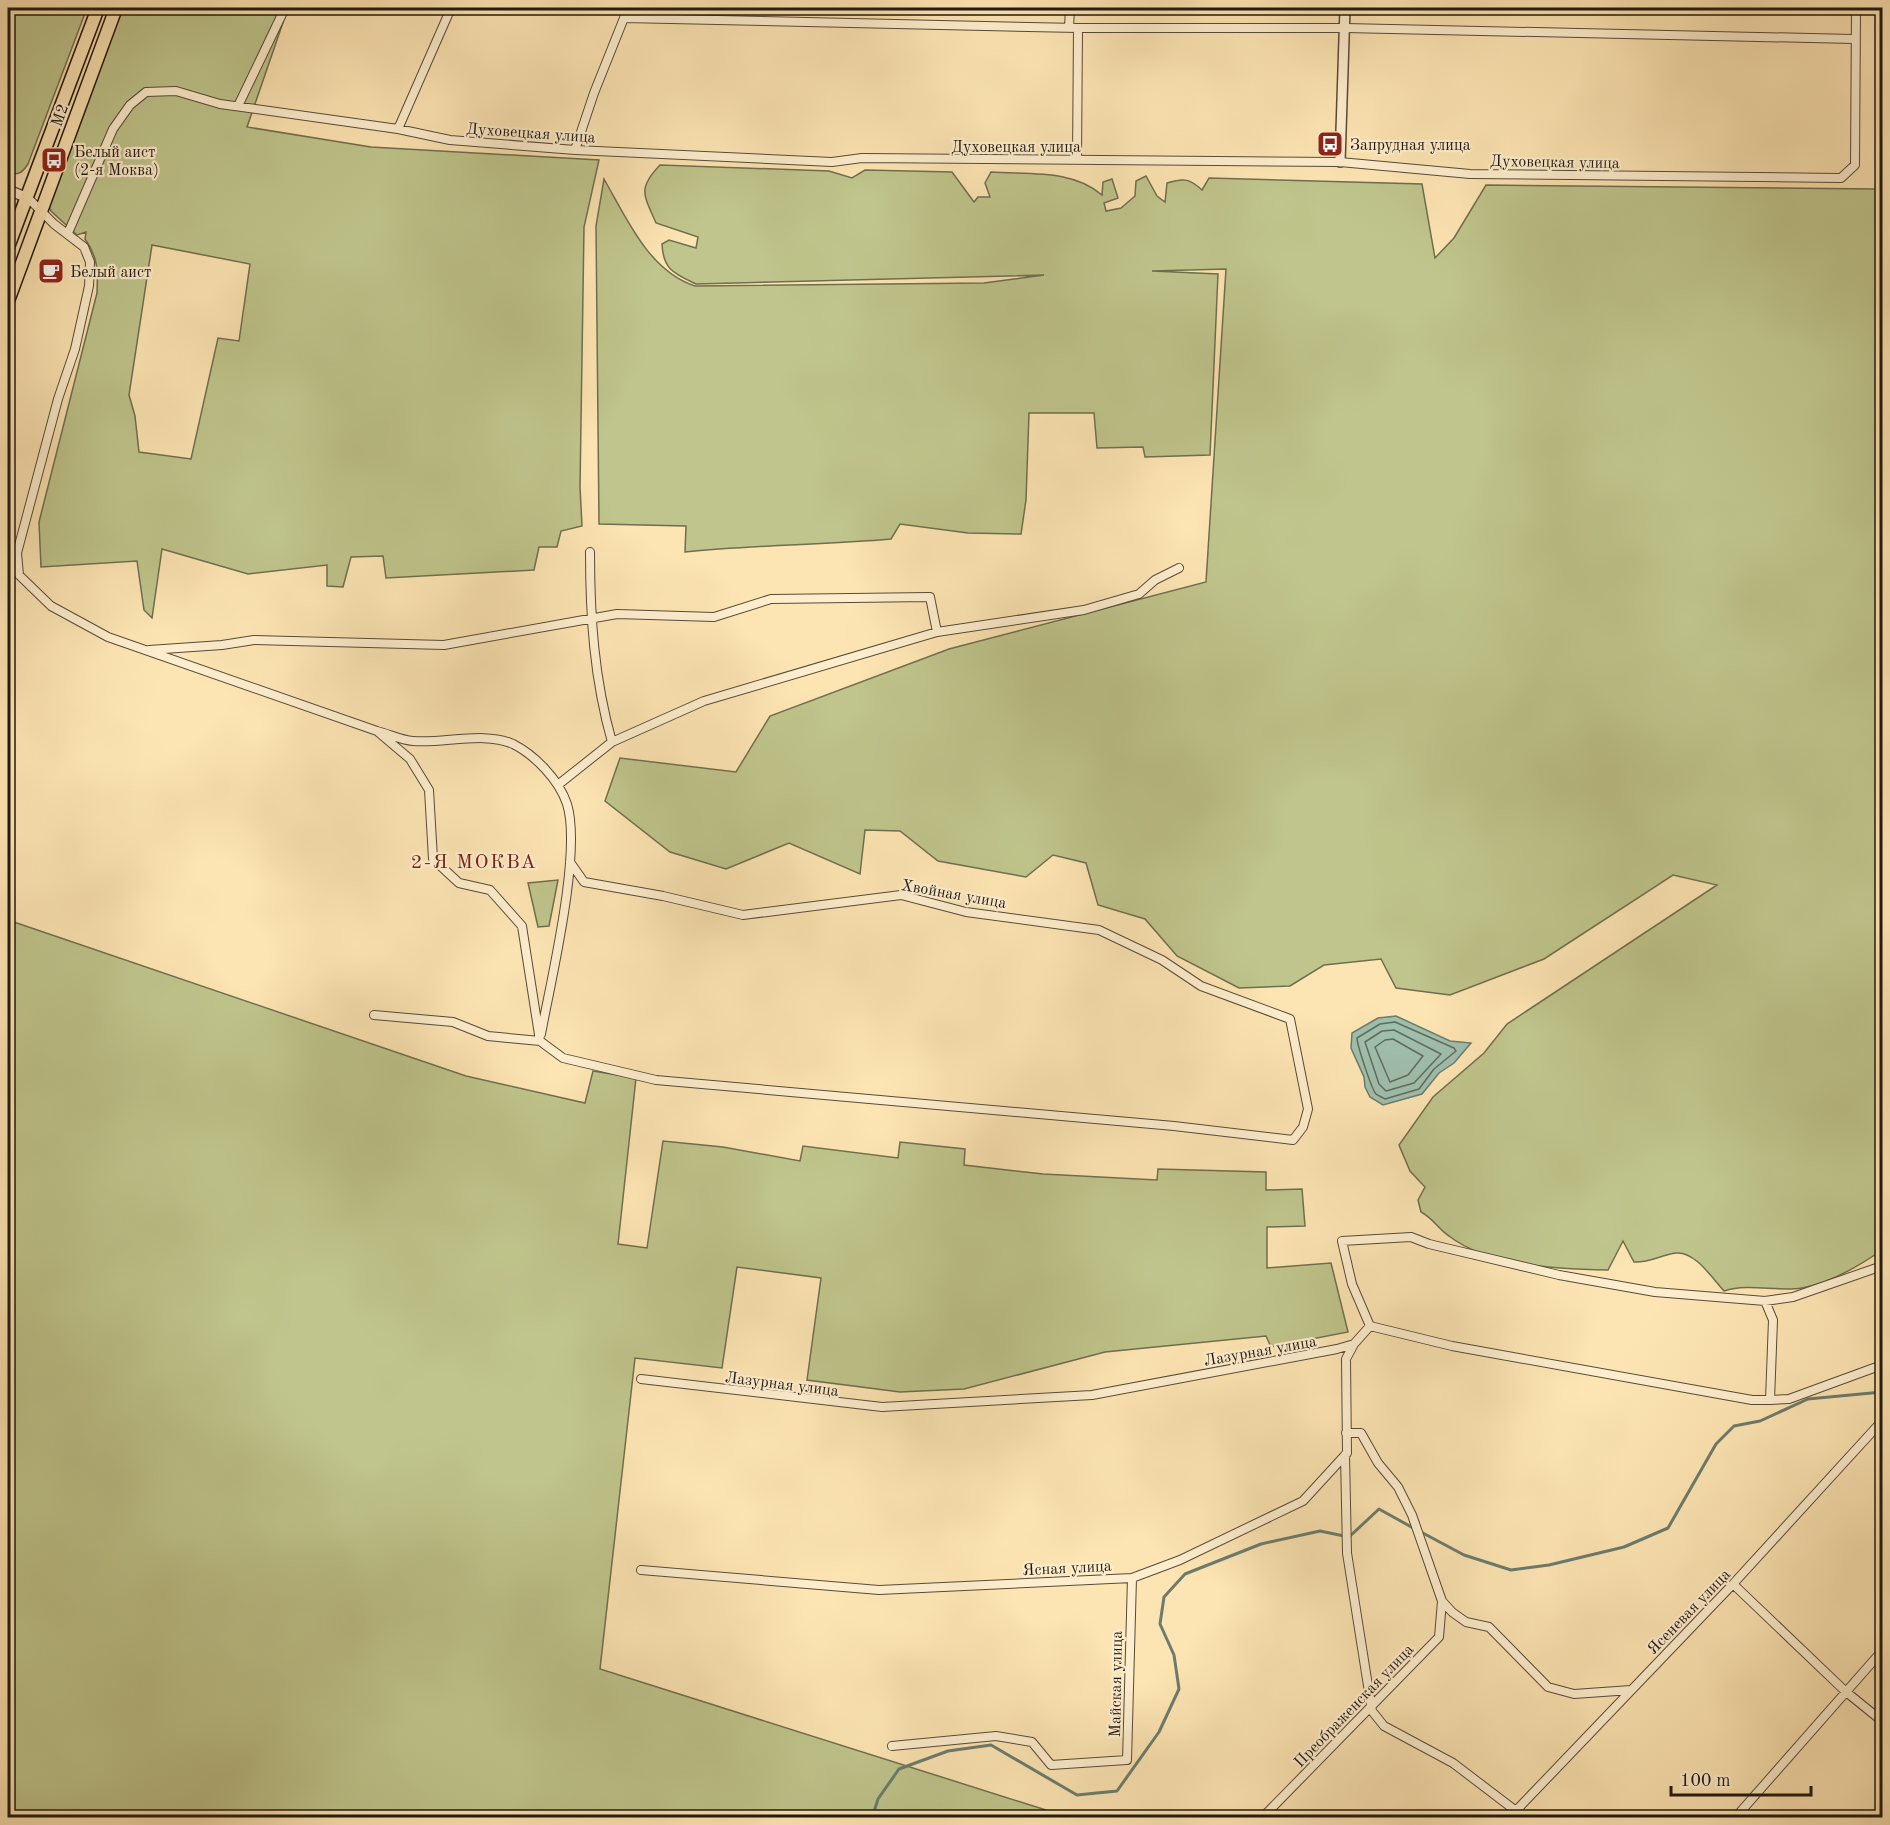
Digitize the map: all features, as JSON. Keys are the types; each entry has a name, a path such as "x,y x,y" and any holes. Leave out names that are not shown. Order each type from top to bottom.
{"highway":[{"path":"8,247 98,8"},
{"name":"М2","path":"8,300 116,8"}],"street":[{"path":"238,106 285,8"},
{"path":"398,129 451,8"},
{"path":"575,150 628,8"},
{"path":"1069,28 1070,8"},
{"path":"1340,162 1345,8"},
{"path":"624,18 1069,28 1345,28 1854,39 1856,8"},
{"path":"1077,160 1078,28"},
{"name":"Духовецкая улица","path":"68,233 113,129 130,105 146,92 176,91 238,106 398,129 450,140 575,150 832,162 861,158 1340,162 1470,174 1841,178 1855,165 1854,39"},
{"path":"8,189 28,198 54,224 84,247 90,261 89,286 75,349 58,399 17,553 19,575 51,606 108,637 377,731 412,741 483,739 512,744 559,784 571,820 570,862 540,1041"},
{"path":"590,552 590,619 604,714 612,742"},
{"path":"559,784 612,742 704,701 937,632 1084,610 1139,594 1155,580 1179,568"},
{"path":"144,650 222,645 254,640 444,645 617,614 714,618 771,599 930,597 937,632"},
{"path":"377,731 410,759 429,790 433,859 459,883 490,890 522,927 540,1041"},
{"name":"Хвойная улица","path":"540,1041 563,1058 656,1080 1174,1126 1293,1140 1303,1127 1308,1110 1290,1019 1201,986 1162,960 1099,930 966,912 901,895 743,915 663,896 584,882 570,862"},
{"path":"374,1015 453,1022 488,1036 540,1041"},
{"path":"1371,1326 1352,1284 1342,1242 1411,1237 1559,1275 1655,1292 1765,1301 1794,1297 1882,1266"},
{"path":"1765,1301 1773,1320 1770,1400"},
{"path":"1371,1326 1354,1344 1346,1359 1345,1455 1347,1553 1372,1711 1384,1726 1452,1763 1516,1811"},
{"path":"1371,1326 1414,1338 1752,1400 1789,1400 1882,1365"},
{"name":"Лазурная улица","path":"641,1379 882,1407 1092,1395 1354,1344"},
{"name":"Ясеневая улица","path":"1509,1818 1733,1584 1882,1421"},
{"path":"1346,1433 1361,1433 1378,1463 1398,1487 1412,1515 1442,1601 1466,1622 1489,1628 1548,1687 1574,1694 1631,1690"},
{"name":"Ясная улица","path":"641,1570 879,1590 1132,1578 1180,1560 1303,1501 1345,1455"},
{"name":"Майская улица","path":"892,1746 996,1736 1032,1742 1051,1765 1127,1760 1132,1578"},
{"path":"1733,1584 1845,1691 1882,1721"},
{"name":"Преображенская улица","path":"1262,1818 1439,1637 1442,1601"},
{"path":"1735,1818 1882,1651"}],"green space":[{"path":"8,8 87,8 28,164 22,172 17,174 8,172"},
{"path":"114,8 288,8 247,127 371,147 599,160 584,227 580,487 582,526 561,531 557,547 539,547 534,570 386,578 383,556 351,557 343,587 327,586 327,565 248,574 162,549 152,618 144,610 137,561 41,567 39,522 97,293 95,258 85,239 86,232 77,235 51,211 43,194","holes":["152,245 250,264 239,341 218,338 191,459 139,452 135,416 129,395"]},
{"path":"1882,86 1882,1069 1880,1075 1882,1077 1882,1250 1854,1268 1834,1278 1802,1288 1744,1288 1724,1291 1703,1266 1690,1256 1676,1253 1634,1262 1623,1241 1608,1270 1547,1267 1504,1260 1465,1246 1445,1233 1421,1212 1418,1200 1425,1187 1410,1171 1399,1145 1433,1097 1484,1053 1507,1024 1717,885 1673,875 1544,959 1450,995 1396,988 1381,959 1324,965 1290,986 1239,988 1177,956 1145,919 1098,905 1086,863 1053,855 1026,877 938,861 900,831 865,830 860,874 789,843 726,869 670,852 605,801 620,758 736,772 770,716 949,649 1206,582 1226,269 1152,271 1218,274 1210,455 1145,457 1143,447 1097,448 1094,413 1029,413 1026,500 1021,534 968,533 900,524 891,539 685,552 686,526 599,524 596,226 604,179 631,226 652,256 679,279 695,286 984,283 1044,275 696,284 672,270 665,260 662,244 669,240 696,248 698,237 656,223 646,199 645,187 660,165 829,171 852,178 865,170 952,172 974,202 978,197 990,197 985,183 991,172 1064,177 1090,187 1102,195 1103,182 1112,179 1118,198 1104,203 1106,211 1121,208 1135,196 1136,181 1146,176 1157,196 1165,202 1167,183 1177,180 1189,181 1202,190 1209,178 1422,184 1435,258 1454,238 1486,185 1876,189"},
{"path":"558,880 549,926 538,927 528,883"},
{"path":"8,920 466,1076 585,1103 593,1071 636,1078 618,1244 647,1248 663,1141 723,1147 800,1161 803,1146 898,1158 900,1142 965,1149 964,1165 1043,1174 1157,1180 1158,1169 1266,1172 1266,1190 1302,1189 1305,1226 1267,1227 1267,1268 1331,1263 1348,1332 1271,1347 1266,1336 1105,1352 964,1389 900,1392 807,1380 821,1278 737,1267 722,1368 635,1358 600,1669 1068,1817 8,1817"}],"water":[{"path":"1396,1016 1450,1041 1471,1043 1454,1063 1439,1073 1422,1094 1383,1105 1370,1097 1365,1087 1364,1077 1351,1048 1352,1033 1378,1018"}],"waterway":[{"path":"1421,1532 1464,1555 1511,1570 1549,1565 1624,1547 1668,1528 1716,1444 1734,1426 1760,1421 1808,1399 1882,1392"},
{"path":"872,1818 878,1799 899,1769 948,1751 991,1745 1077,1795 1117,1791 1159,1732 1179,1689 1174,1655 1160,1624 1164,1597 1185,1574 1261,1544 1320,1531 1349,1537 1379,1509 1415,1529"}],"place":[{"name":"Запрудная улица","path":"1330,144"},
{"name":"Белый аист (2-я Моква)","path":"54,160"},
{"name":"Белый аист","path":"51,271"}],"district":[{"name":"2-Я МОКВА","path":"474,861"}]}
